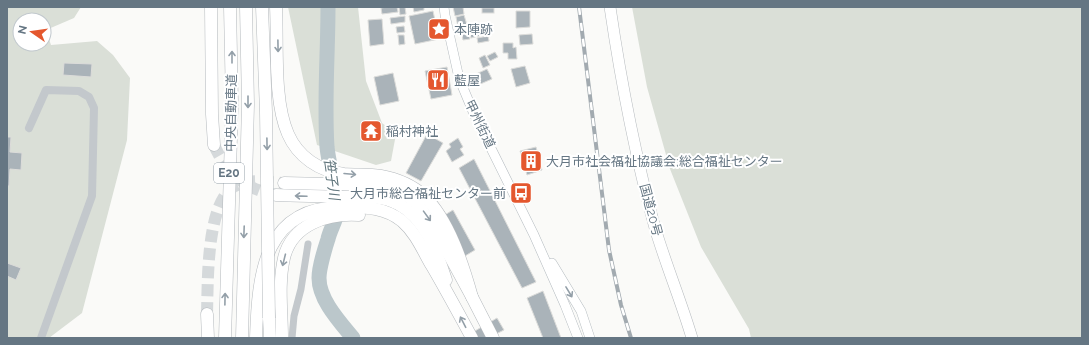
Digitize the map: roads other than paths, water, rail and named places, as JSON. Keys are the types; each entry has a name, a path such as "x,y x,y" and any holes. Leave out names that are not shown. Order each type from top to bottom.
{"highway":[{"path":"211,7 212,114 214,145"},
{"name":"中央自動車道","path":"225,338 232,103 230,7"},
{"name":"中央自動車道","path":"242,338 248,104 246,7"},
{"path":"262,7 267,127 270,338"},
{"path":"276,7 280,101 287,133 293,144 310,162 321,168 344,174 369,196 389,221 398,226 407,234 455,306 472,338"},
{"name":"国道20号","path":"610,7 621,79 641,174 656,230 692,338"},
{"path":"282,338 281,281 284,256 293,240 304,228 314,222 333,216 369,196 393,178 404,182 414,189 429,202 441,219 460,258 472,297 493,338"},
{"path":"289,183 369,196 397,203 415,217 435,250 455,306"},
{"path":"279,195 369,196"},
{"path":"256,338 259,294 264,262 272,244 279,234 296,218 313,211 329,207 343,206 369,196"},
{"path":"208,314 208,338"}],"main road":[{"name":"甲州街道","path":"444,7 459,78 474,114 534,235 566,305 578,338"},
{"name":"甲州街道","path":"534,235 580,311 590,338"}],"street":[{"path":"29,128 46,90 79,91 89,97 94,108 92,196 41,338"},
{"path":"292,338 294,316 301,289 308,244"}],"waterway":[{"name":"笹子川","path":"328,7 326,130 328,155 337,197 337,213 324,253 319,278 322,294 326,302 353,338"}],"tunnel":[{"path":"214,145 225,164 238,179 255,189 276,195"},
{"path":"207,314 210,246 213,227 224,197 233,187 245,182 258,181 284,183"}],"railway":[{"path":"579,7 609,250 621,305 631,338"}],"place":[{"name":"本陣跡","path":"439,29"},
{"name":"藍屋","path":"438,80"},
{"name":"稲村神社","path":"371,131"},
{"name":"大月市社会福祉協議会;総合福祉センター","path":"531,161"},
{"name":"大月市総合福祉センター前","path":"521,193"}]}
